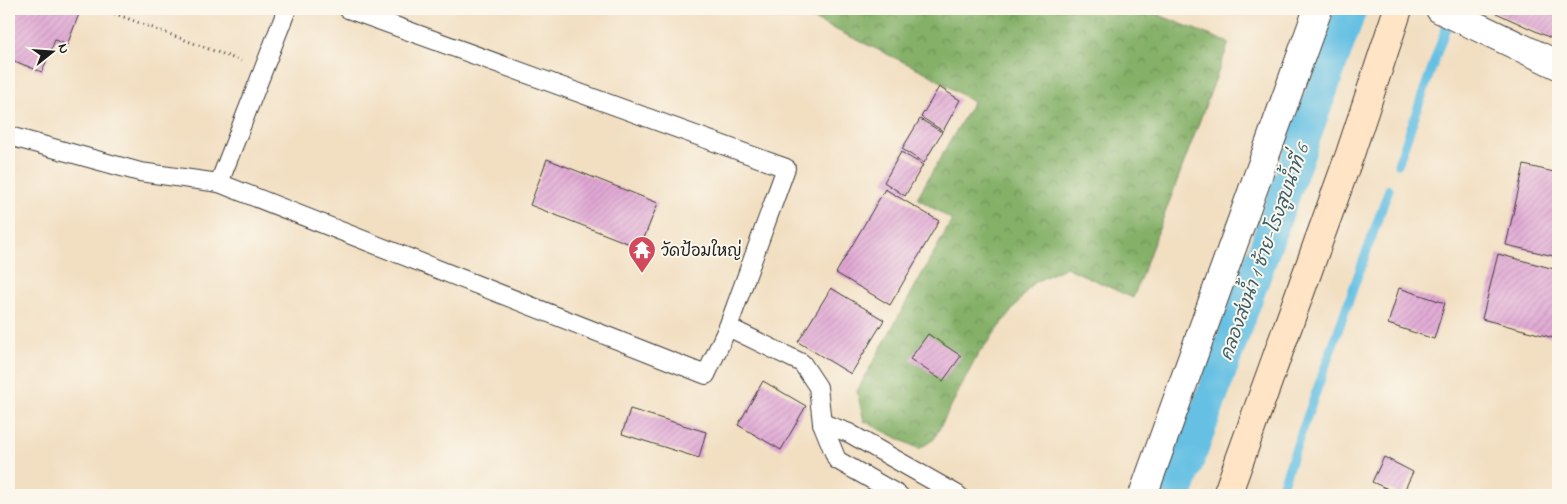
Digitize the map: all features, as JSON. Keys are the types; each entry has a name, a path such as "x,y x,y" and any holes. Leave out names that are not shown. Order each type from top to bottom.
{"main road":[{"path":"1227,495 1350,154 1398,9"}],"street":[{"path":"1143,495 1318,9"},
{"path":"1440,9 1558,65"}],"lane":[{"path":"219,183 287,9"},
{"path":"9,136 140,172 219,183 706,375 728,328 786,168 348,9"},
{"path":"728,328 802,363 818,387 822,423 837,460 899,495"},
{"path":"822,423 849,433 958,495"}],"path":[{"path":"105,10 263,69"}],"green space":[{"path":"792,9 1144,9 1229,43 1133,298 1066,267 1033,283 977,356 934,439 919,449 864,421 857,391 952,220 917,198 973,102 927,73"}],"building":[{"path":"9,9 81,9 67,45 55,40 42,72 9,59"},
{"path":"1496,9 1558,9 1558,34 1555,40 1494,12"},
{"path":"939,87 960,100 943,131 921,117"},
{"path":"920,119 942,132 924,163 902,149"},
{"path":"901,152 923,165 905,196 884,182"},
{"path":"547,159 658,203 640,248 530,205"},
{"path":"1524,165 1558,173 1558,257 1506,245"},
{"path":"885,189 939,221 890,305 836,273"},
{"path":"1498,254 1558,270 1558,320 1554,338 1482,319"},
{"path":"831,288 884,320 851,374 798,342"},
{"path":"1399,288 1445,303 1434,339 1388,324"},
{"path":"928,334 961,356 943,381 910,359"},
{"path":"763,381 806,406 781,450 738,425"},
{"path":"630,409 706,432 699,458 622,434"},
{"path":"1384,457 1413,472 1402,495 1372,482"}],"waterway":[{"name":"คลองส่งน้ำ 1 ซ้าย-โรงสูบน้ำที่ 6","path":"1176,495 1351,9"},
{"path":"1398,164 1447,25"},
{"path":"1279,495 1389,189"}],"place":[{"name":"วัดป้อมใหญ่","path":"642,274"}]}
